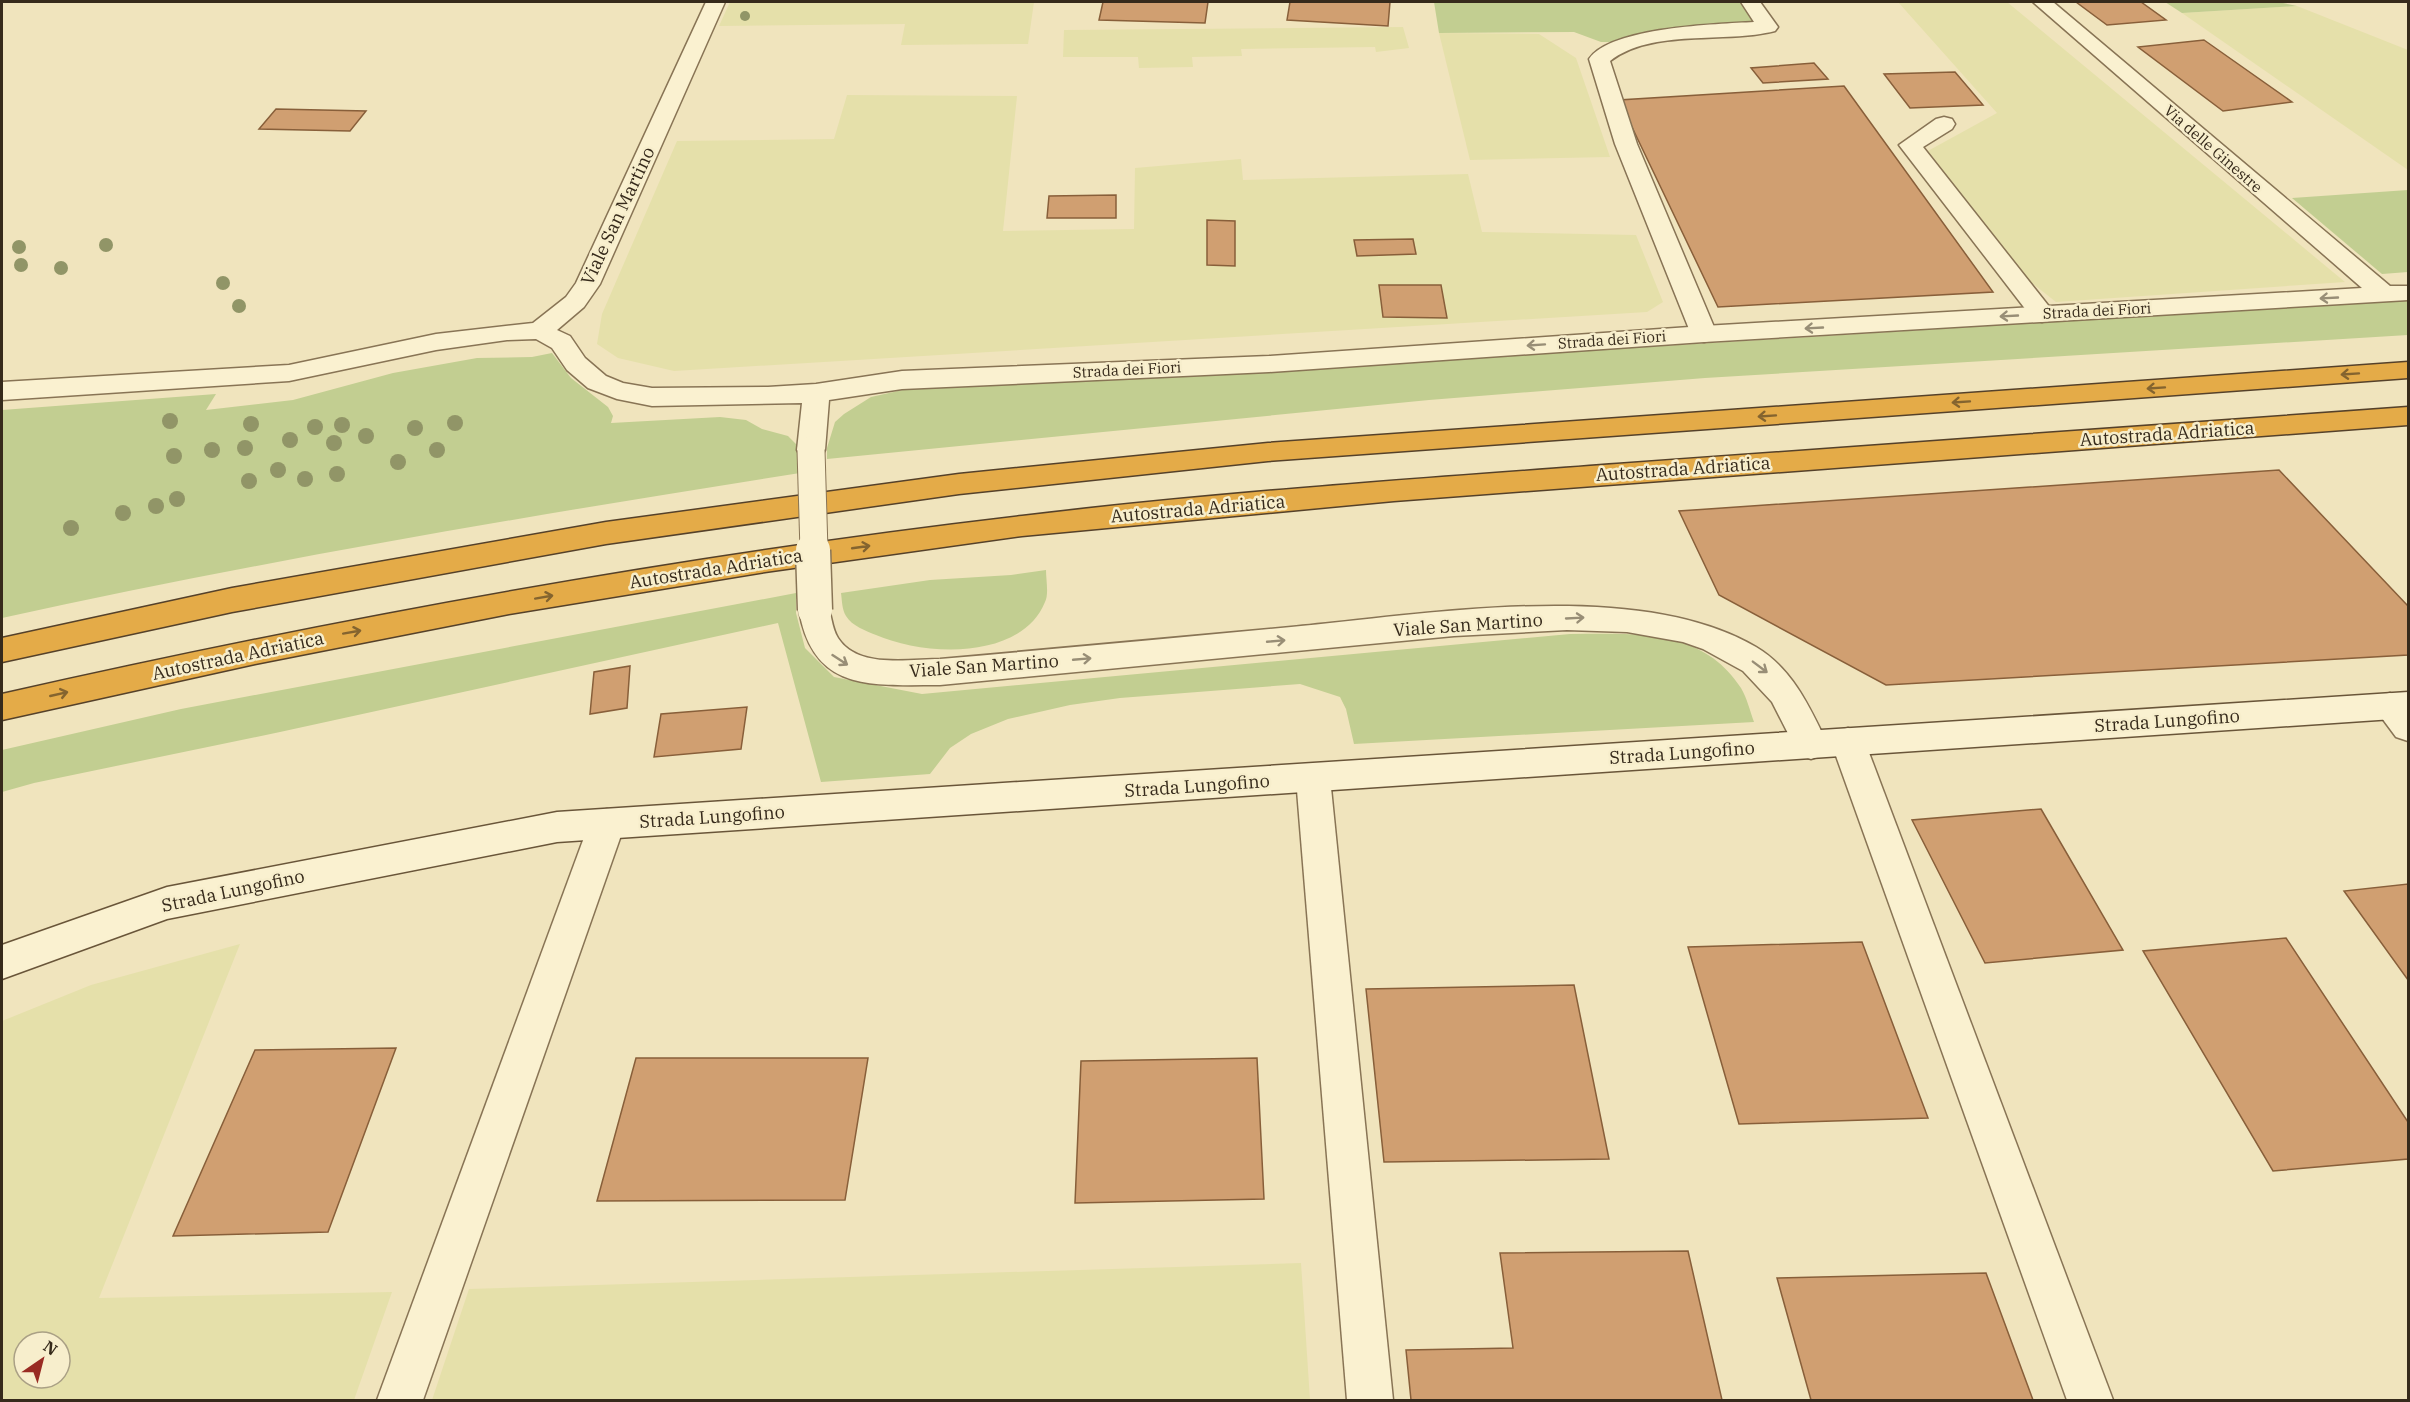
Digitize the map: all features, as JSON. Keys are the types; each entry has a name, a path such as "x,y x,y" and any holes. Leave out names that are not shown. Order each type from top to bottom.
{"highway":[{"path":"2,650 232,600 606,533 970,483 1268,452 2409,370"},
{"name":"Autostrada Adriatica","path":"2,707 298,642 620,583 759,561 1019,527 1425,489 2409,416"}],"street":[{"name":"Viale San Martino","path":"540,331 575,302 588,284 715,2"},
{"path":"1704,334 1626,144 1599,59 1613,50 1649,39 1768,27 1750,2"},
{"name":"Via delle Ginestre","path":"2042,2 2397,294"},
{"path":"1944,124 1910,145 2042,314"},
{"name":"Strada dei Fiori","path":"816,393 902,380 1269,364 1704,334 2397,294"},
{"path":"2,391 289,374 436,342 507,332 540,331 561,342 576,364 597,382 616,390 652,397 816,393"},
{"name":"Viale San Martino","path":"816,393 811,450 815,610 822,641 835,658 854,668 940,672 1464,624 1596,617 1634,620 1670,627 1743,654 1773,676 1792,704 1811,744"},
{"name":"Strada Lungofino","path":"2,962 166,903 557,828 1811,744 2402,713"},
{"path":"1848,742 2091,1401"},
{"path":"1313,778 1370,1401"},
{"path":"400,1401 607,824"}],"shaded area":[{"path":"730,2 1034,2 1028,44 901,45 905,24 719,26"},
{"path":"1898,2 2007,2 2345,282 2056,302 2027,279 1926,152 1997,113"},
{"path":"2297,6 2408,50 2408,170 2182,13"},
{"path":"1403,27 1409,48 1376,52 1375,47 1241,49 1242,56 1192,57 1193,67 1139,68 1138,57 1063,57 1064,30"},
{"path":"1439,33 1539,34 1576,58 1610,157 1470,160"},
{"path":"847,95 1017,96 1003,231 1134,229 1135,168 1241,159 1243,180 1468,174 1482,232 1636,235 1663,302 1647,312 674,371 618,358 597,344 602,314 677,141 834,139","holes":["1207,221 1234,221 1235,266 1207,265"]},
{"path":"240,944 99,1298 392,1292 354,1400 2,1400 2,1021 91,985"},
{"path":"1301,1263 1310,1400 432,1400 469,1289"}],"green space":[{"path":"1434,2 1744,2 1761,23 1633,42 1601,42 1574,32 1439,33"},
{"path":"2165,2 2278,2 2297,6 2182,13"},
{"path":"2408,190 2408,272 2382,274 2292,198"},
{"path":"2408,300 2408,335 1705,378 1429,400 827,459 827,448 835,422 844,414 871,397 916,387 1178,376"},
{"path":"552,353 571,378 608,407 613,416 611,423 720,417 746,420 762,429 788,436 798,446 800,473 400,540 201,577 2,618 2,410 216,394 206,410 293,400 393,373 477,358 532,357"},
{"path":"1046,570 1046,599 1033,621 1015,635 994,644 944,649 896,642 855,625 846,616 842,605 841,593 930,580 1011,575"},
{"path":"796,593 796,613 805,648 834,677 922,694 1570,634 1617,634 1664,638 1686,644 1707,654 1725,668 1741,688 1754,722 1354,744 1346,709 1340,697 1300,684 1120,698 1070,705 1008,719 971,734 950,748 930,774 821,782 778,623 280,732 34,783 2,792 2,750 181,709"}],"building":[{"path":"1103,2 1208,2 1205,23 1099,20"},
{"path":"1290,2 1390,2 1388,26 1287,20"},
{"path":"2076,2 2141,2 2166,20 2107,25"},
{"path":"2204,40 2292,102 2223,111 2138,47"},
{"path":"1814,63 1828,79 1763,83 1751,68"},
{"path":"1955,72 1983,105 1910,108 1884,74"},
{"path":"1844,86 1993,292 1718,307 1619,100"},
{"path":"276,109 366,111 350,131 259,129"},
{"path":"1116,195 1116,218 1047,218 1049,196"},
{"path":"1207,220 1235,221 1235,266 1207,265"},
{"path":"1413,239 1416,254 1357,256 1354,240"},
{"path":"1379,285 1441,285 1447,318 1383,317"},
{"path":"2279,470 2408,606 2408,655 1886,685 1719,595 1679,511"},
{"path":"630,666 627,708 590,714 594,672"},
{"path":"747,707 741,749 654,757 661,714"},
{"path":"2041,809 2123,950 1985,963 1912,820"},
{"path":"2408,884 2408,980 2344,891"},
{"path":"2286,938 2408,1122 2408,1159 2273,1171 2143,951"},
{"path":"1862,942 1928,1118 1739,1124 1688,947"},
{"path":"1574,985 1609,1159 1384,1162 1366,989"},
{"path":"396,1048 328,1232 173,1236 255,1050"},
{"path":"636,1058 868,1058 845,1200 597,1201"},
{"path":"1257,1058 1264,1199 1075,1203 1081,1061"},
{"path":"1688,1251 1722,1400 1411,1400 1406,1350 1513,1348 1500,1253"},
{"path":"1986,1273 2033,1400 1811,1400 1777,1278"}]}
